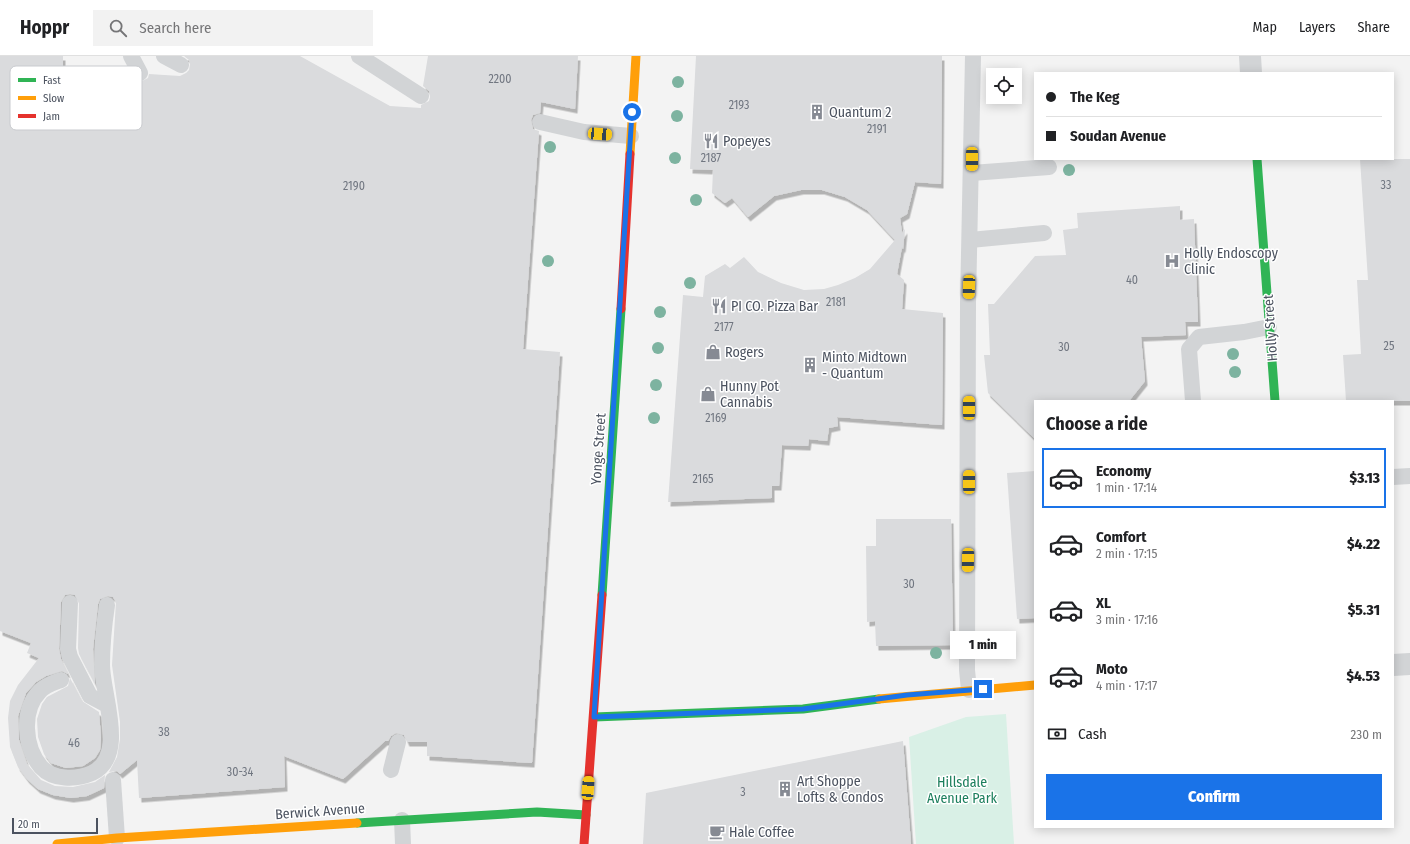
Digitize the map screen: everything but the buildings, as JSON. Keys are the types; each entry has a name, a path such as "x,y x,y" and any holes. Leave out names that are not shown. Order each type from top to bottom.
{"street":[{"name":"Yonge Street","path":"584,844 594,717 636,56"},
{"path":"1250,56 1251,72"},
{"name":"Holly Street","path":"1257,160 1275,400"},
{"path":"1394,665 1410,664"},
{"path":"594,717 803,709 907,695 1034,685"},
{"name":"Berwick Avenue","path":"57,844 117,838 537,812 586,815"}],"lane":[{"path":"131,56 136,66"},
{"path":"164,56 181,65"},
{"path":"359,56 422,96"},
{"path":"969,690 968,303 972,174 973,56"},
{"path":"540,122 584,132 631,136"},
{"path":"972,174 1049,167"},
{"path":"970,240 1044,233"},
{"path":"1193,400 1189,350 1199,337 1244,332 1269,327"},
{"path":"1394,477 1410,476"},
{"path":"70,603 68,644 70,657 90,696 108,705"},
{"path":"61,680 48,684 39,692 29,707 26,720 30,747 41,767 58,777 76,778 93,772 103,763 110,747 110,717 102,666 107,605"},
{"path":"391,770 398,742"},
{"path":"113,780 117,838"},
{"path":"402,820 403,844"}],"green space":[{"name":"Hillsdale Avenue Park","path":"1006,714 1014,844 916,844 909,737 966,717"}],"traffic: fast":[{"path":"1257,160 1275,400"},
{"path":"602,595 621,309"},
{"path":"594,717 803,709 879,699"},
{"path":"357,823 537,812 586,815"}],"traffic: slow":[{"path":"630,154 636,56"},
{"path":"879,699 1034,685"},
{"path":"57,844 117,838 357,823"}],"traffic: jam":[{"path":"621,309 630,154"},
{"path":"584,844 602,595"}],"place":[{"name":"Quantum 2","path":"817,112"},
{"name":"Popeyes","path":"711,141"},
{"name":"Holly Endoscopy Clinic","path":"1172,261"},
{"name":"PI CO. Pizza Bar","path":"719,306"},
{"name":"Rogers","path":"713,352"},
{"name":"Minto Midtown - Quantum","path":"810,365"},
{"name":"Hunny Pot Cannabis","path":"708,394"},
{"name":"Art Shoppe Lofts & Condos","path":"785,789"},
{"name":"Hale Coffee","path":"717,832"}],"route":[{"path":"632,112 611,471 594,717 685,712 803,709 907,695 983,689"}]}
